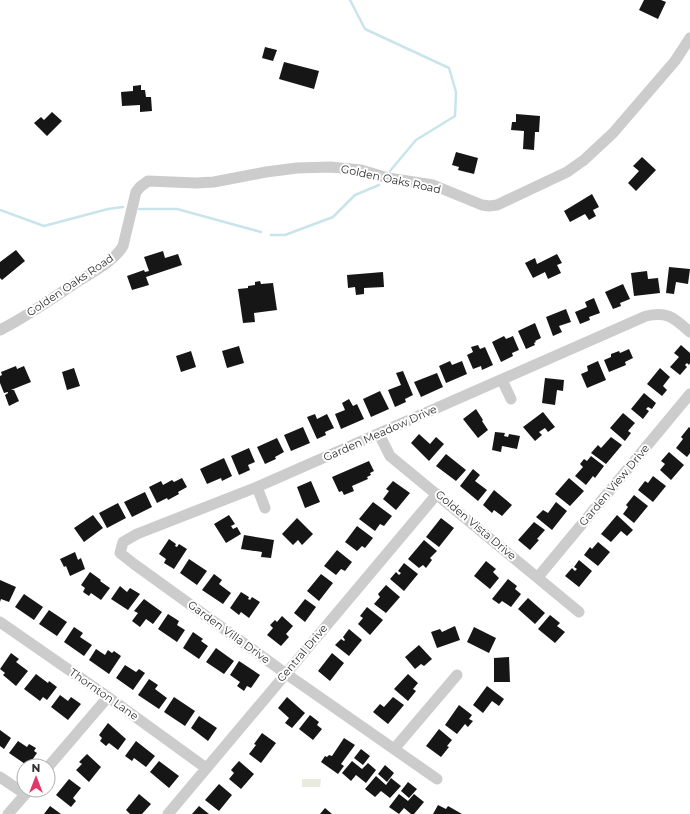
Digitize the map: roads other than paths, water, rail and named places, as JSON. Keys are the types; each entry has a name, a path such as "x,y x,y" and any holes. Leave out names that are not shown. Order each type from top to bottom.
{"street":[{"name":"Golden Oaks Road","path":"0,330 45,303 110,260 120,251 123,246 136,192 148,181 196,183 297,168 330,167 361,170 388,178 433,185 476,203 489,206 497,205 567,172 584,160 612,133 675,61 690,38"},
{"name":"Garden Meadow Drive","path":"120,553 123,542 137,534 257,487 646,316 657,314 668,315 690,332"},
{"path":"502,380 511,399"},
{"name":"Garden View Drive","path":"538,577 688,400"},
{"name":"Golden Vista Drive","path":"379,434 390,456 438,494 579,612"},
{"path":"257,487 265,508"},
{"name":"Central Drive","path":"168,814 285,673 438,494"},
{"name":"Garden Villa Drive","path":"120,553 285,673 437,779"},
{"name":"Thornton Lane","path":"0,622 108,697 206,768"},
{"path":"394,749 457,675"},
{"path":"56,758 108,697"},
{"path":"0,777 16,786"},
{"path":"8,814 22,798"}],"waterway":[{"path":"350,0 365,29 449,68 456,92 455,116 416,140 390,171"},
{"path":"271,235 285,235 333,217 355,195 379,185"},
{"path":"0,210 44,226 108,209 123,207"},
{"path":"139,209 177,209 261,232"}]}
